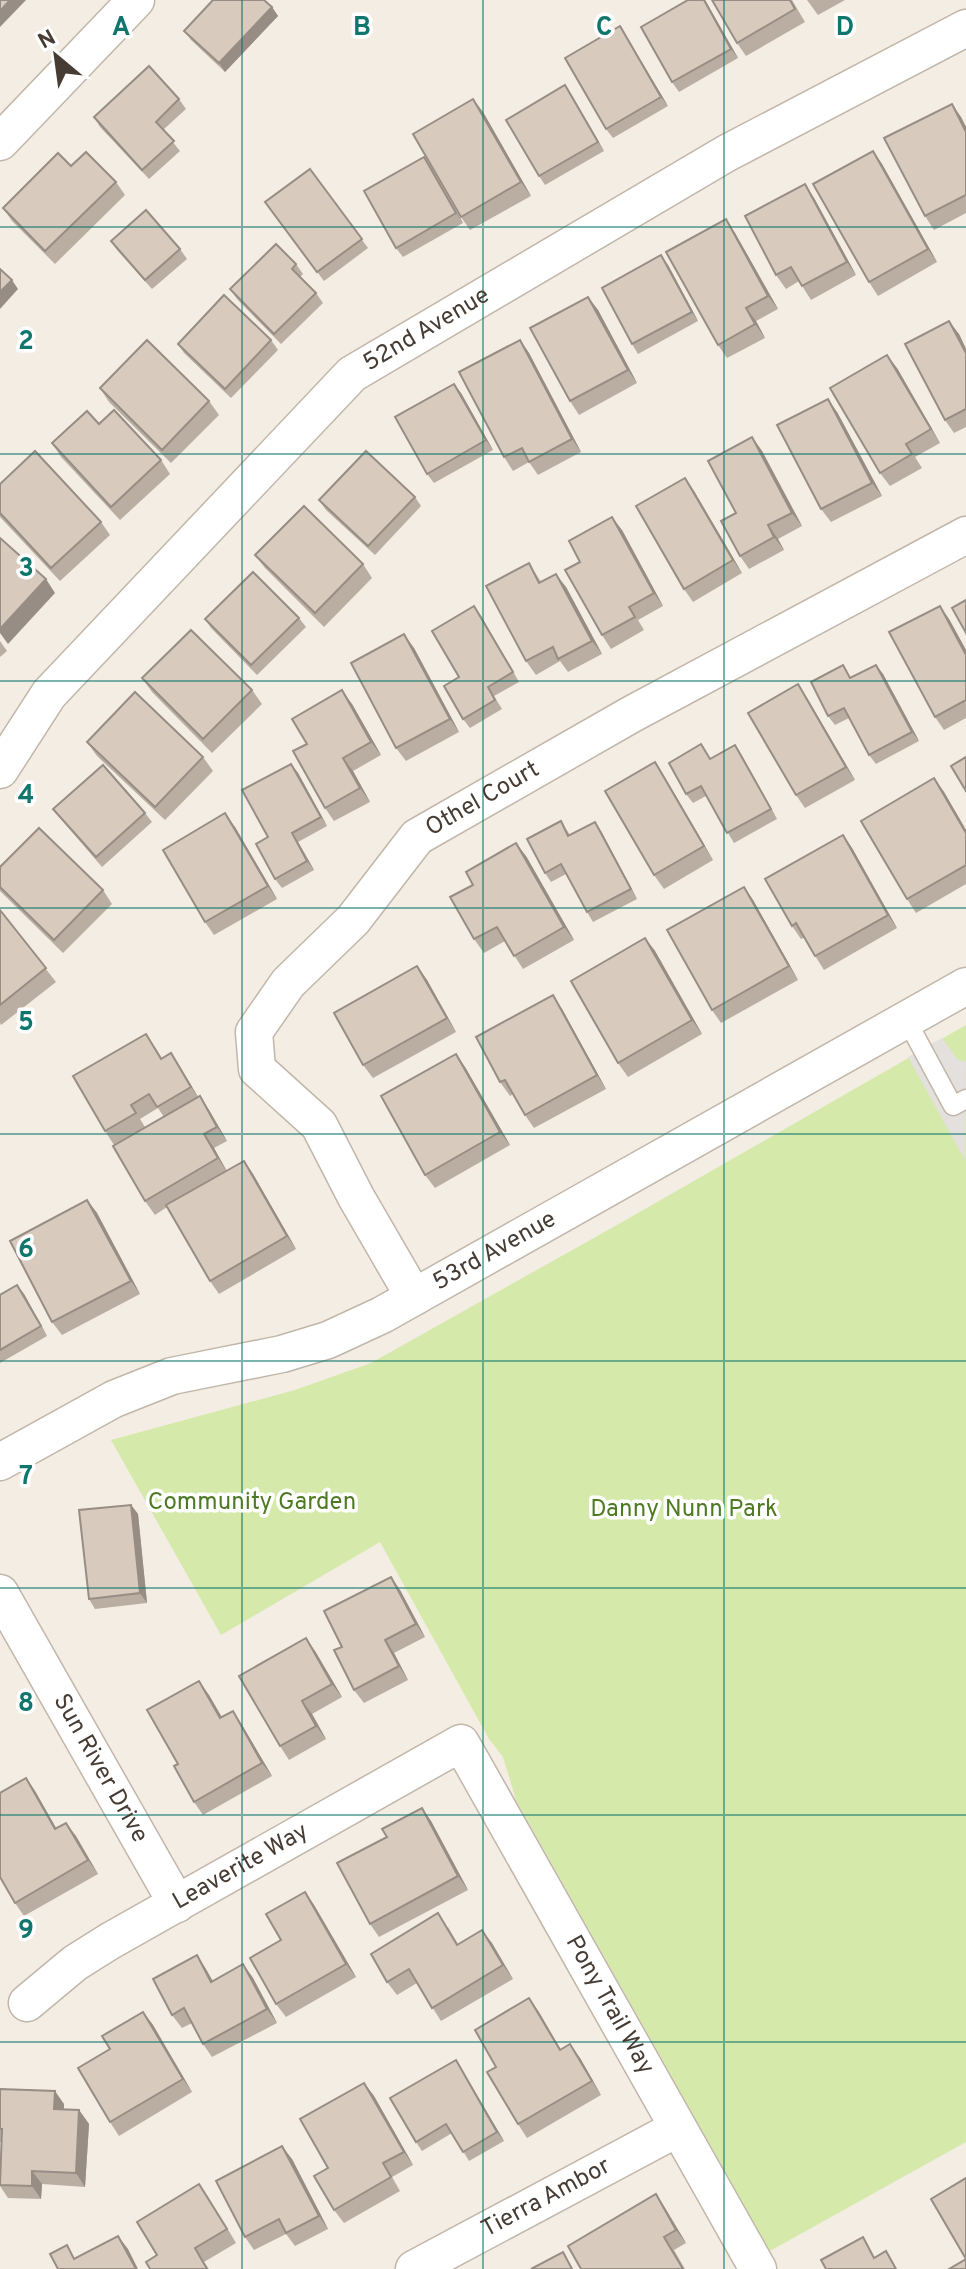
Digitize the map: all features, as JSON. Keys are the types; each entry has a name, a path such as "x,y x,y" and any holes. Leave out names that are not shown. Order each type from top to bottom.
{"street":[{"path":"0,142 136,0"},
{"name":"52nd Avenue","path":"0,770 49,694 352,374 727,153 966,28"},
{"name":"Othel Court","path":"414,1297 356,1197 319,1125 257,1069 254,1032 288,983 353,920 417,837 632,714 966,535"},
{"name":"53rd Avenue","path":"0,1462 114,1399 172,1376 282,1354 328,1340 414,1297 966,986"},
{"name":"Sun River Drive","path":"0,1593 177,1904"},
{"name":"Leaverite Way","path":"27,2003 75,1963 461,1743"},
{"name":"Pony Trail Way","path":"461,1743 758,2269"},
{"name":"Tierra Ambor","path":"414,2269 678,2128"}],"lane":[{"path":"906,1019 953,1106 966,1099"}],"green space":[{"name":"Danny Nunn Park","path":"966,1025 966,2142 770,2251 516,1800 503,1757 489,1739 380,1542 221,1635 111,1440 295,1390 371,1363"}],"shaded area":[{"path":"942,1038 958,1060 966,1062 965,1160 908,1057"}],"building":[{"path":"0,0 10,0 0,11"},
{"path":"213,0 264,0 272,7 219,63 184,31"},
{"path":"688,0 704,0 731,49 672,82 641,27"},
{"path":"712,0 790,0 795,9 737,43"},
{"path":"620,26 661,97 606,129 565,58"},
{"path":"149,66 179,99 156,122 174,141 142,170 94,117"},
{"path":"565,85 598,142 539,176 506,120"},
{"path":"473,99 521,182 461,217 413,134"},
{"path":"952,104 966,132 966,195 925,216 884,138"},
{"path":"873,151 928,249 869,282 813,184"},
{"path":"86,152 116,182 45,251 3,208 58,153 71,166"},
{"path":"424,157 456,213 396,248 364,191"},
{"path":"310,169 362,239 317,272 265,202"},
{"path":"805,184 847,262 802,286 791,267 776,275 745,216"},
{"path":"146,210 180,249 145,280 111,241"},
{"path":"726,219 768,296 746,308 755,324 718,345 666,252"},
{"path":"276,244 296,264 292,269 316,293 274,334 230,289"},
{"path":"661,255 692,312 632,344 602,288"},
{"path":"0,269 12,280 0,292"},
{"path":"224,295 271,340 225,389 178,344"},
{"path":"588,297 628,370 570,401 530,328"},
{"path":"949,321 966,353 966,409 945,420 905,344"},
{"path":"147,340 209,401 162,450 100,388"},
{"path":"520,340 572,439 529,462 522,448 504,457 459,372"},
{"path":"887,355 931,429 906,444 912,454 880,473 830,388"},
{"path":"454,384 486,440 427,474 395,417"},
{"path":"828,399 872,483 821,509 777,425"},
{"path":"114,410 161,460 111,507 52,443 87,411 99,424"},
{"path":"752,437 792,513 768,525 774,537 740,556 721,521 736,513 708,461"},
{"path":"35,451 101,522 51,568 0,513 0,484"},
{"path":"366,451 415,497 368,546 319,500"},
{"path":"685,478 733,560 684,589 636,506"},
{"path":"304,506 363,564 315,613 255,555"},
{"path":"612,517 654,593 629,607 635,617 602,635 565,570 580,562 569,541"},
{"path":"0,538 46,579 0,629"},
{"path":"529,563 539,583 556,574 592,641 558,659 553,647 526,661 486,586"},
{"path":"253,572 299,618 251,665 205,619"},
{"path":"966,600 966,633 952,608"},
{"path":"474,606 513,672 488,687 495,700 463,719 444,686 459,677 432,631"},
{"path":"940,606 966,655 966,700 935,717 889,632"},
{"path":"191,630 252,690 203,739 142,678"},
{"path":"404,634 450,719 396,748 351,663"},
{"path":"843,665 850,678 876,665 912,732 869,755 844,708 828,716 811,682"},
{"path":"798,684 846,767 796,795 748,713"},
{"path":"342,690 371,742 343,758 360,788 325,808 293,751 307,744 292,719"},
{"path":"135,692 203,757 155,807 87,742"},
{"path":"701,744 710,759 735,745 771,809 727,833 701,786 686,794 669,763"},
{"path":"966,757 966,791 951,766"},
{"path":"655,762 704,846 654,875 605,791"},
{"path":"291,764 321,817 292,833 307,861 275,879 256,844 268,837 242,790"},
{"path":"103,765 145,813 96,857 53,809"},
{"path":"934,778 966,833 966,865 907,899 861,821"},
{"path":"225,813 268,886 205,922 163,850"},
{"path":"561,821 568,836 595,822 631,889 587,912 561,864 545,873 527,839"},
{"path":"39,828 103,890 54,940 0,887 0,867"},
{"path":"843,835 888,915 815,956 796,923 792,926 765,879"},
{"path":"516,843 564,927 514,956 497,927 474,939 450,897 473,885 466,872"},
{"path":"744,887 789,966 712,1010 667,930"},
{"path":"0,910 46,968 0,1005"},
{"path":"645,938 692,1020 618,1063 571,981"},
{"path":"417,966 447,1018 363,1065 334,1013"},
{"path":"553,995 597,1075 525,1115 505,1080 500,1082 476,1037"},
{"path":"146,1034 161,1059 171,1053 191,1087 157,1107 149,1094 131,1105 136,1113 105,1131 73,1076"},
{"path":"456,1054 500,1132 425,1175 381,1096"},
{"path":"200,1096 217,1127 204,1134 218,1158 145,1201 113,1146"},
{"path":"244,1161 287,1236 210,1281 166,1205"},
{"path":"87,1200 131,1281 52,1322 10,1241"},
{"path":"17,1285 41,1326 0,1350 0,1295"},
{"path":"131,1505 140,1593 89,1599 79,1510"},
{"path":"391,1577 416,1624 385,1640 399,1666 354,1690 334,1650 342,1647 324,1611"},
{"path":"306,1638 332,1684 302,1701 316,1726 280,1746 239,1676"},
{"path":"199,1681 220,1718 233,1711 262,1763 194,1802 174,1766 178,1764 147,1710"},
{"path":"26,1778 55,1829 66,1823 88,1860 15,1903 0,1877 0,1793"},
{"path":"422,1808 458,1876 370,1924 337,1863 387,1837 382,1829"},
{"path":"305,1892 346,1964 276,2004 250,1958 281,1940 266,1914"},
{"path":"438,1913 457,1945 482,1930 503,1965 432,2008 409,1969 387,1982 371,1954"},
{"path":"197,1955 211,1982 243,1964 267,2009 203,2044 184,2008 172,2015 153,1979"},
{"path":"529,1998 560,2050 570,2044 592,2081 518,2124 487,2072 496,2067 475,2030"},
{"path":"143,2012 183,2079 110,2122 78,2068 110,2049 102,2036"},
{"path":"456,2060 497,2132 463,2152 446,2124 416,2142 390,2098"},
{"path":"364,2083 404,2152 383,2163 391,2177 334,2210 314,2176 328,2168 300,2119"},
{"path":"0,2089 55,2091 54,2109 79,2110 76,2173 32,2171 32,2186 0,2185"},
{"path":"282,2146 319,2216 286,2233 279,2219 245,2237 216,2181"},
{"path":"966,2178 966,2259 931,2199"},
{"path":"199,2184 227,2229 195,2248 207,2269 150,2269 146,2262 157,2255 137,2222"},
{"path":"656,2194 676,2230 664,2237 683,2269 581,2269 568,2246"},
{"path":"118,2236 136,2269 58,2269 50,2254 67,2245 74,2259"},
{"path":"863,2237 874,2258 886,2251 896,2269 826,2269 821,2260"},
{"path":"563,2252 572,2269 531,2269"},
{"path":"966,2259 966,2269 949,2269"}],"park label":[{"name":"Community Garden","path":"252,1503"}]}
